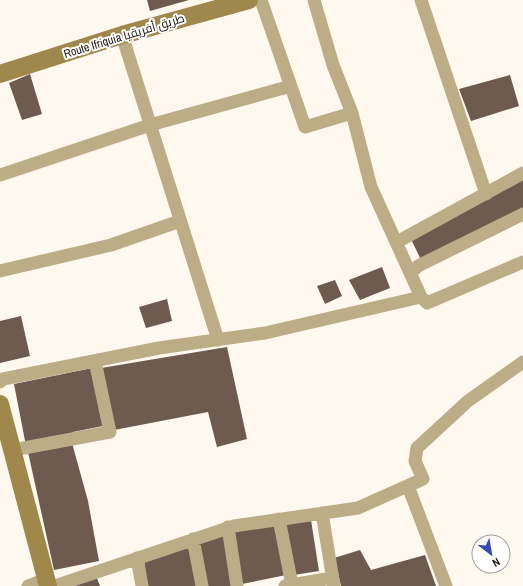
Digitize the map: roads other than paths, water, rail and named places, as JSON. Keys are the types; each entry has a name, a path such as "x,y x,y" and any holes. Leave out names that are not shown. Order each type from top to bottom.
{"street":[{"name":"Route Ifriquia طريق أفريقيا","path":"0,74 122,35 249,0"},
{"path":"260,0 305,127 352,112"},
{"path":"314,0 333,65 352,112 371,187 422,297 427,303 523,262"},
{"path":"421,0 486,194"},
{"path":"122,35 218,340"},
{"path":"0,174 150,125 290,86"},
{"path":"396,242 523,173"},
{"path":"411,273 418,266 523,214"},
{"path":"0,271 111,245 180,221"},
{"path":"0,382 3,379 95,361 265,333 422,297"},
{"path":"13,450 110,432 95,361"},
{"path":"28,586 50,584 137,558 228,528 358,508 408,486 423,479 415,461 417,448 468,401 523,362"},
{"path":"0,404 50,584"},
{"path":"408,486 446,586"},
{"path":"279,519 287,586 333,582 322,513"},
{"path":"228,528 237,586"},
{"path":"193,539 202,586"},
{"path":"137,558 142,586"}]}
